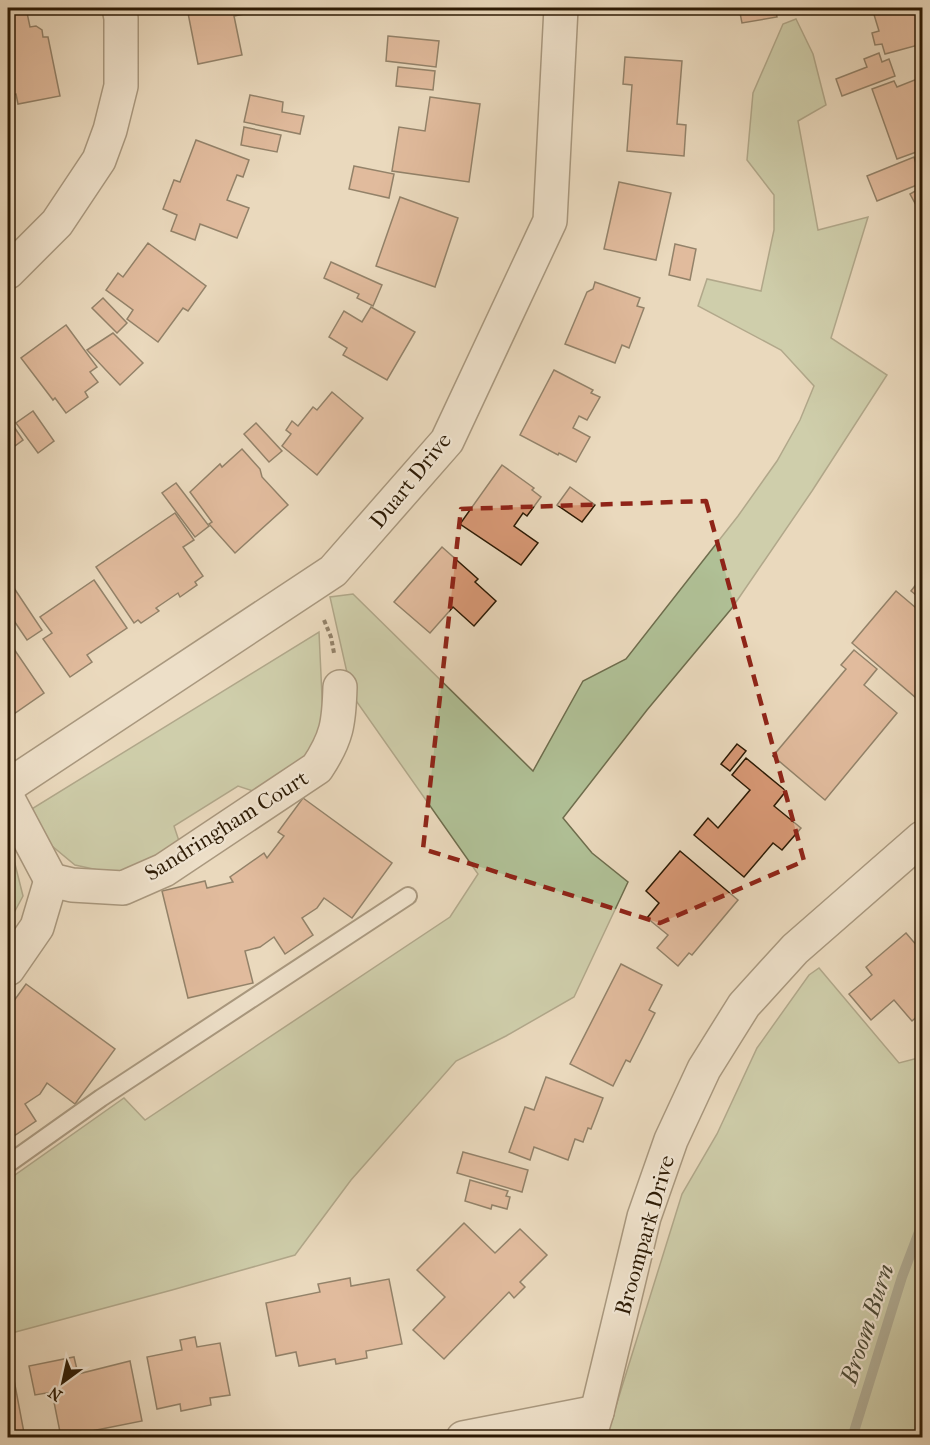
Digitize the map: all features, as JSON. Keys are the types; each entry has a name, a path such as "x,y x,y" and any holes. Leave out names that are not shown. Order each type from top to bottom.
{"street":[{"path":"8,272 57,223 99,160 110,130 121,87 119,8"},
{"name":"Duart Drive","path":"8,786 333,571 447,441 550,221 561,8"},
{"name":"Sandringham Court","path":"51,880 72,885 123,888 164,870 279,794 317,768 330,747 339,721 340,687"},
{"path":"8,799 51,880 37,927 8,969"},
{"name":"Broompark Drive","path":"593,1425 644,1217 671,1140 704,1069 744,1005 795,949 922,838"},
{"path":"463,1437 593,1425"}],"lane":[{"path":"8,1164 101,1098 408,896"}],"path":[{"path":"311,586 331,637 340,687"}],"highlighted area":[{"path":"706,501 804,861 660,923 423,849 461,509"}],"green space":[{"path":"796,19 813,54 826,105 798,121 818,230 868,217 831,338 887,375 812,491 732,608 647,710 563,818 592,853 628,882 574,997 506,1036 456,1061 351,1180 295,1255 8,1334 8,1180 124,1098 145,1120 450,917 478,874 352,695 330,597 353,594 533,771 583,681 626,659 738,516 777,461 800,420 814,386 781,350 698,306 707,279 761,291 774,230 774,195 747,160 753,93 783,24"},
{"path":"319,632 323,718 316,752 256,792 238,786 174,826 181,847 121,875 75,865 46,841 30,810"},
{"path":"8,849 14,860 23,896 8,924"},
{"path":"819,968 899,1063 922,1057 922,1437 606,1438 682,1194 717,1134 757,1048 809,975"}],"building":[{"path":"8,8 26,8 30,27 36,26 42,30 43,37 48,37 60,96 18,104 16,94 8,95"},
{"path":"187,8 265,8 265,10 234,16 242,55 198,64"},
{"path":"739,8 775,8 777,17 742,23"},
{"path":"872,8 922,8 922,44 885,54 882,44 875,45 872,33 879,31"},
{"path":"388,36 439,41 436,67 386,61"},
{"path":"879,53 882,62 889,59 895,76 842,96 836,79 867,67 864,59"},
{"path":"625,57 682,61 677,124 686,125 684,156 627,151 632,85 623,84"},
{"path":"398,67 435,71 433,90 396,86"},
{"path":"922,77 922,150 897,159 872,89 894,81 897,87"},
{"path":"250,95 283,102 282,112 304,116 300,134 244,122"},
{"path":"430,97 480,104 469,182 392,171 399,127 425,131"},
{"path":"244,127 281,135 277,152 241,145"},
{"path":"196,140 249,160 243,177 237,175 227,200 249,208 237,238 200,224 195,240 171,231 177,215 163,209 174,180 180,182"},
{"path":"914,157 922,183 877,201 867,176"},
{"path":"354,166 394,174 389,198 349,189"},
{"path":"619,182 671,193 656,260 604,249"},
{"path":"922,187 922,216 910,194"},
{"path":"400,197 458,218 435,287 376,266"},
{"path":"148,243 206,286 188,311 183,308 158,342 127,319 133,310 106,290 118,273 123,277"},
{"path":"675,244 696,249 690,280 669,275"},
{"path":"331,262 382,285 373,306 357,298 359,294 324,278"},
{"path":"595,282 640,298 637,306 644,308 629,348 622,345 615,363 565,344 587,292 593,289"},
{"path":"103,298 127,323 117,333 92,308"},
{"path":"371,307 415,332 387,380 343,355 347,348 329,337 344,311 362,322"},
{"path":"66,325 97,367 90,372 98,382 85,392 88,397 66,413 55,398 53,400 21,358"},
{"path":"113,333 143,363 120,385 87,350"},
{"path":"554,370 593,390 591,393 600,397 587,420 579,416 573,428 590,437 576,462 520,435"},
{"path":"332,392 363,418 317,475 282,446 291,434 286,430 292,421 298,426 313,407 317,410"},
{"path":"33,411 54,441 38,453 16,423"},
{"path":"8,418 23,440 8,451"},
{"path":"256,423 282,451 269,462 244,434"},
{"path":"242,449 260,469 262,477 288,505 235,553 209,524 212,522 190,492 220,464 222,467"},
{"path":"502,465 534,488 532,490 541,497 527,516 523,513 514,526 538,543 521,565 460,524"},
{"path":"176,483 209,526 195,537 162,493"},
{"path":"570,487 595,505 582,522 557,505"},
{"path":"175,513 194,540 183,547 203,576 195,582 197,585 180,597 178,593 156,608 159,611 141,623 138,620 134,623 96,567"},
{"path":"442,547 478,579 475,582 496,601 474,626 453,607 430,633 394,602"},
{"path":"922,577 922,600 911,591"},
{"path":"94,580 127,628 87,655 92,662 70,677 43,639 52,633 40,617"},
{"path":"12,585 42,630 27,640 8,612 8,588"},
{"path":"896,591 922,613 922,703 852,643"},
{"path":"8,646 11,651 14,649 44,693 8,718"},
{"path":"854,650 877,669 864,685 897,713 825,800 773,756 846,669 841,665"},
{"path":"737,744 746,751 730,771 721,764"},
{"path":"746,758 786,791 774,806 801,828 782,850 773,843 744,877 694,835 708,818 718,828 750,790 732,775"},
{"path":"303,798 392,863 352,918 324,898 317,908 302,918 313,935 285,954 274,937 260,947 245,951 253,983 188,998 162,891 205,881 207,888 233,882 230,877 264,853 267,858 284,836 278,832"},
{"path":"680,851 738,900 692,955 689,953 678,966 657,948 668,935 647,918 659,903 646,891"},
{"path":"906,933 918,947 922,943 922,1012 912,1021 894,1000 871,1020 849,994 872,975 866,967"},
{"path":"621,964 662,985 649,1010 655,1013 630,1062 626,1060 613,1086 570,1064"},
{"path":"26,984 115,1049 75,1104 47,1083 40,1094 25,1104 36,1121 8,1140 8,1009"},
{"path":"546,1077 603,1098 591,1129 588,1128 583,1142 575,1139 568,1160 534,1147 530,1160 509,1152 525,1107 534,1110"},
{"path":"463,1152 528,1170 522,1192 457,1173"},
{"path":"470,1180 508,1191 506,1196 510,1197 507,1209 492,1205 491,1209 465,1201"},
{"path":"464,1223 495,1253 520,1229 547,1255 520,1282 525,1287 514,1298 509,1292 444,1359 413,1330 445,1297 417,1270"},
{"path":"350,1278 351,1286 389,1279 402,1344 366,1351 367,1358 336,1364 335,1359 299,1366 296,1352 276,1356 266,1303 320,1292 318,1284"},
{"path":"195,1337 197,1347 220,1343 230,1395 210,1398 211,1405 181,1411 180,1404 157,1409 147,1357 182,1350 180,1340"},
{"path":"74,1357 78,1374 130,1361 142,1421 61,1437 52,1392 35,1395 29,1366"},
{"path":"8,1364 11,1364 25,1438 8,1438"}],"waterway":[{"name":"Broom Burn","path":"852,1438 902,1277 922,1224"}]}
